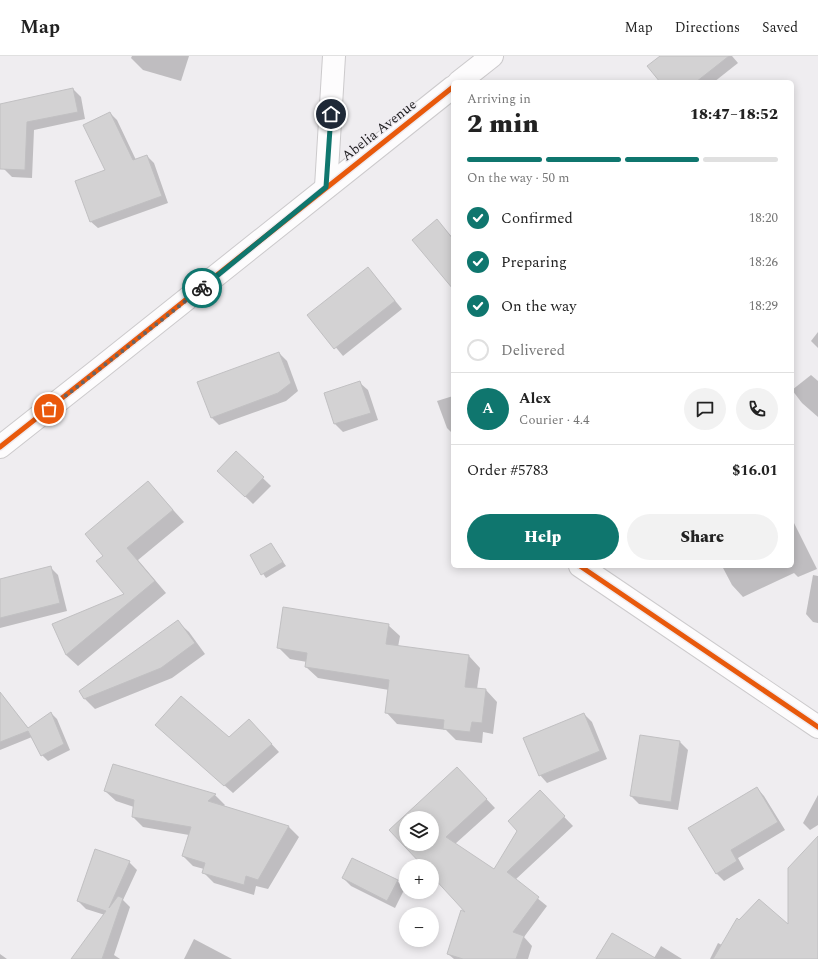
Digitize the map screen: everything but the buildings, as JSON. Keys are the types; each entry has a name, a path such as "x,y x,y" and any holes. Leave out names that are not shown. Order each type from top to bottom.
{"street":[{"path":"326,187 334,56"},
{"path":"462,80 492,56"},
{"name":"Abelia Avenue","path":"0,447 158,324 326,187 451,89"},
{"path":"583,568 818,728"}],"cycle path":[{"path":"0,447 451,89"},
{"path":"583,568 818,727"}],"way so far":[{"path":"49,409 202,288"}],"route":[{"path":"202,288 326,187 331,114"}]}
